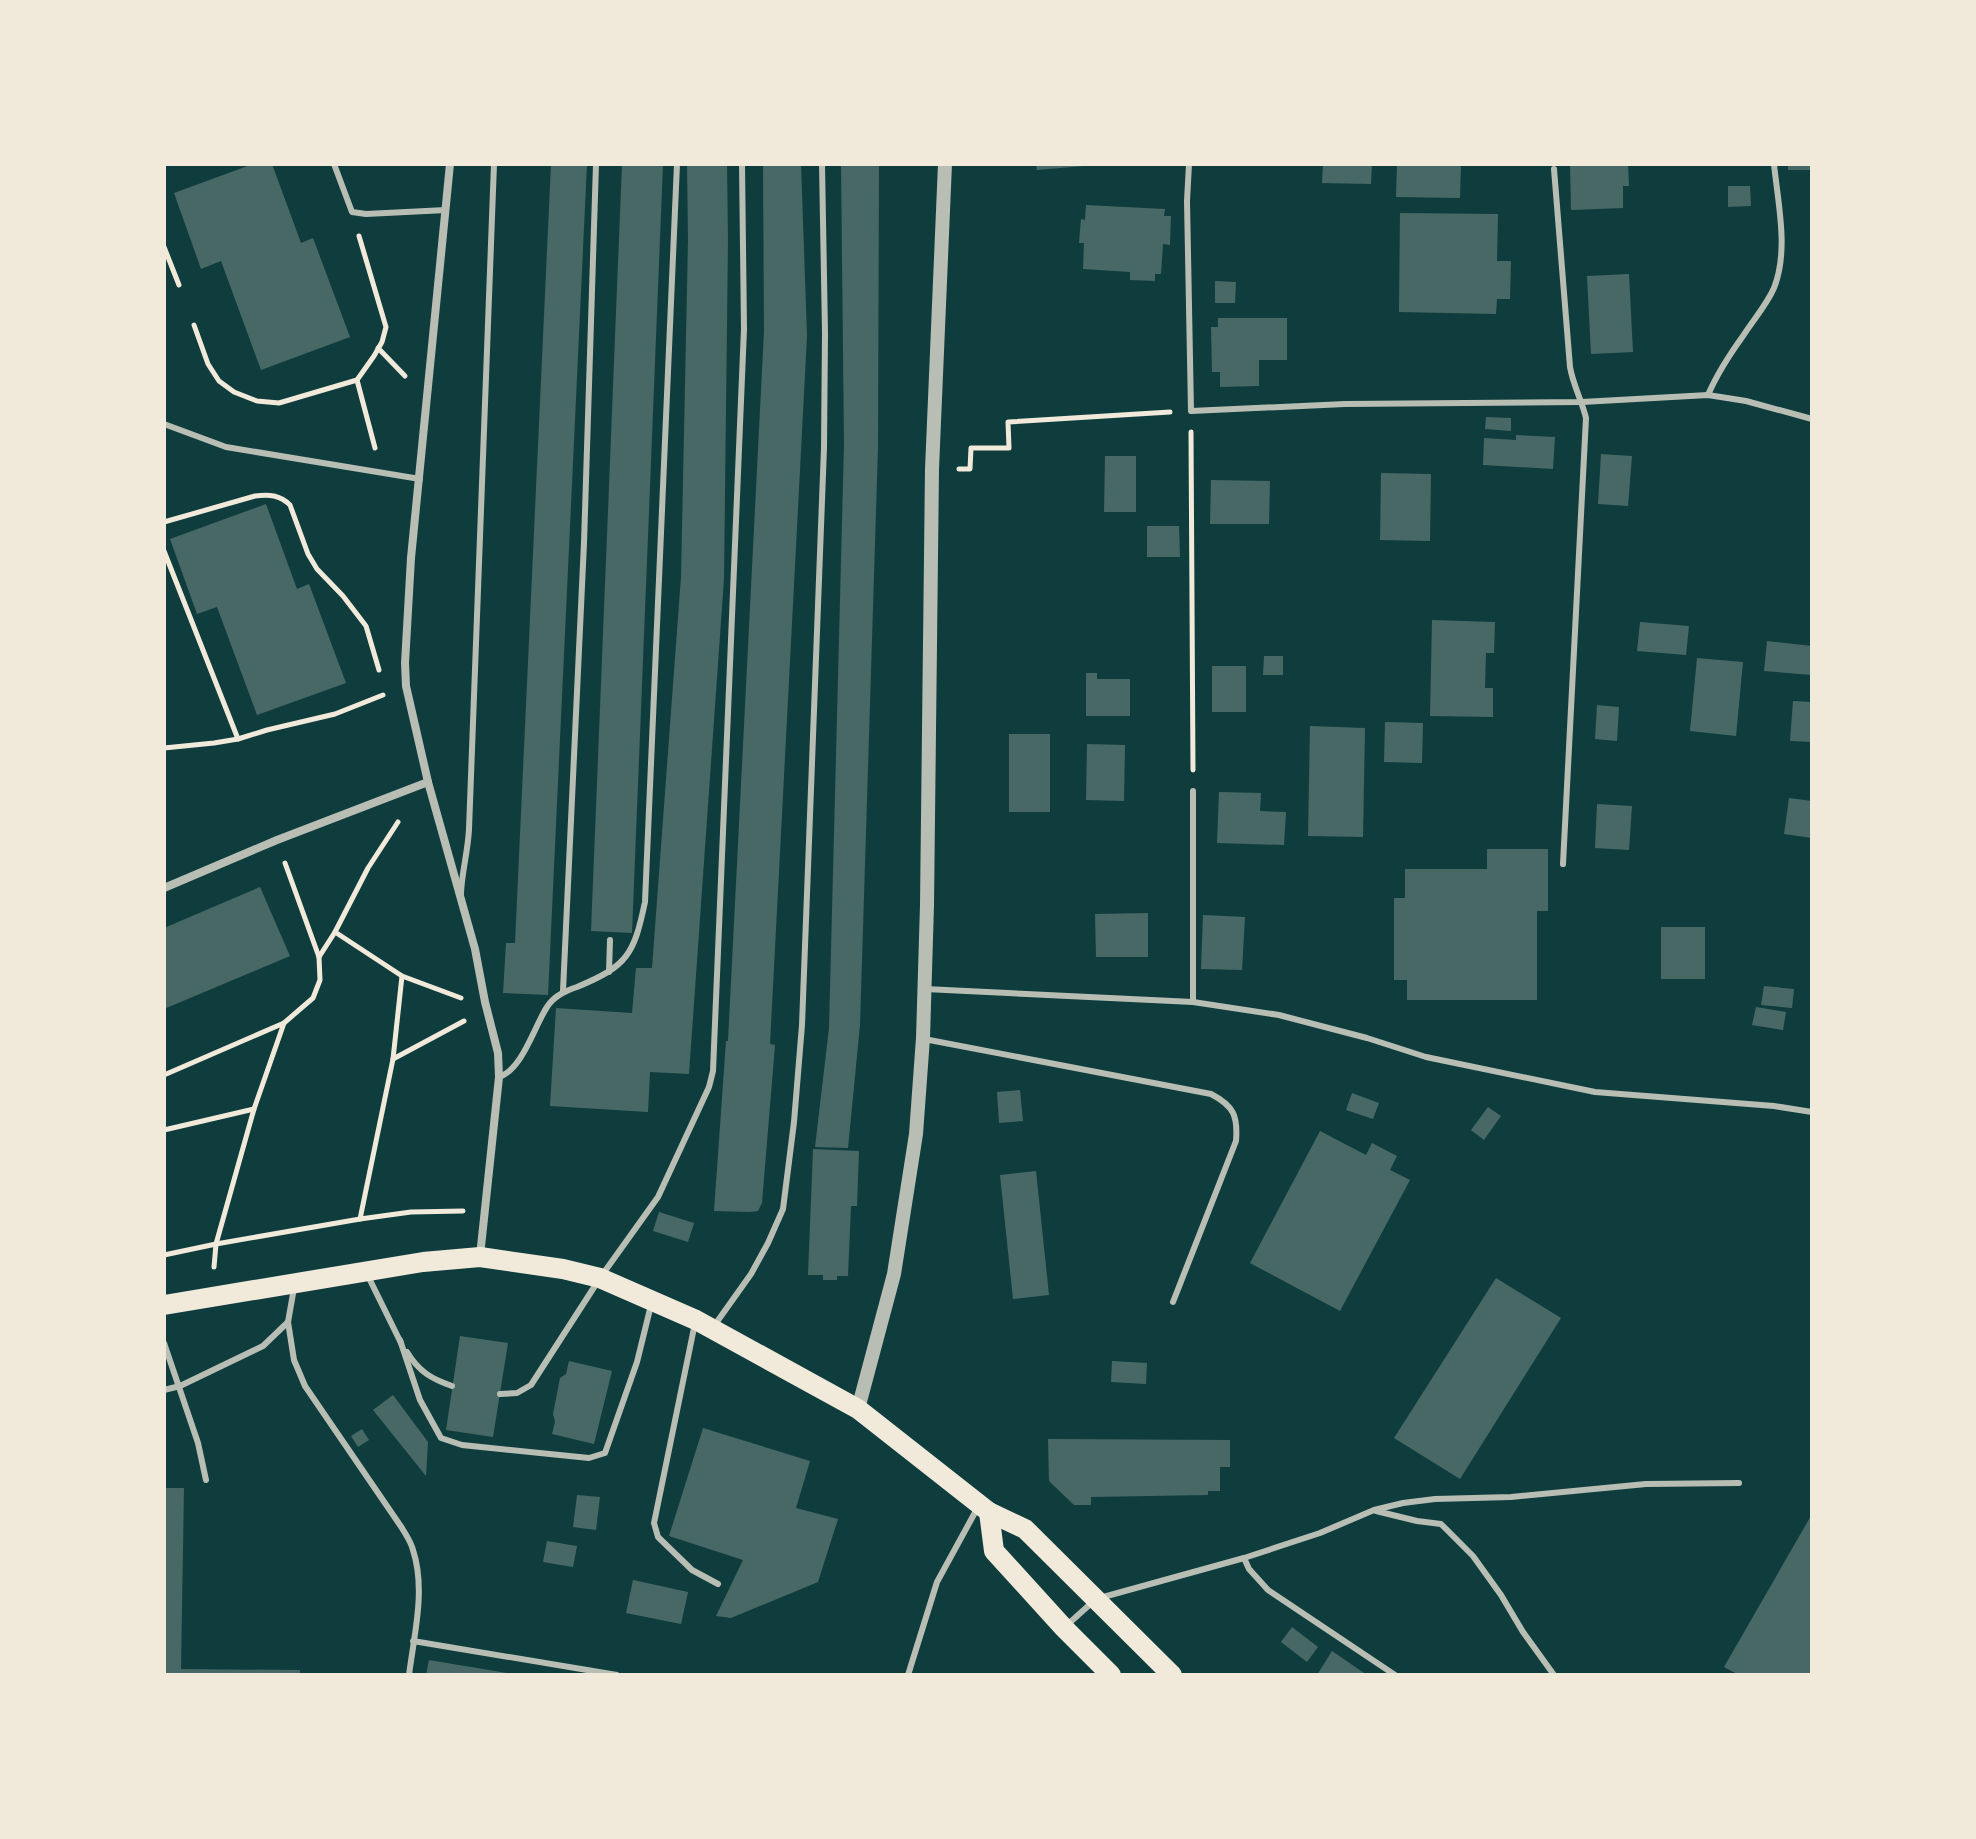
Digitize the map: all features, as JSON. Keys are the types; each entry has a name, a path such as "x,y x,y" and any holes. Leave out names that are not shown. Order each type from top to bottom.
{"main road":[{"path":"164,1305 423,1262 480,1257 563,1269 600,1278 704,1324 858,1409 984,1508 1025,1529 1172,1675"},
{"path":"984,1508 994,1551 1111,1675"}],"street":[{"path":"450,164 411,558 405,663 406,686 428,782 475,949 483,1004 498,1053 499,1077 480,1257"},
{"path":"858,1409 894,1274 916,1134 923,1038 932,469 945,164"},
{"path":"164,888 277,840 428,782"}],"lane":[{"path":"334,164 352,212 446,210"},
{"path":"461,901 462,872 468,853 494,164"},
{"path":"563,991 583,559 596,164"},
{"path":"499,1077 514,1068 548,1004 563,991 609,972 628,955 636,939 645,902 677,164"},
{"path":"500,1394 517,1393 531,1385 600,1278 658,1197 709,1087 713,1071 744,329 742,164"},
{"path":"718,1584 692,1570 658,1537 654,1523 704,1324 751,1274 783,1209 794,1122 802,1025 824,448 822,164"},
{"path":"1189,164 1191,411 1345,404 1582,402 1708,395 1746,401 1812,419"},
{"path":"1708,395 1775,286 1782,246 1774,164"},
{"path":"1554,169 1570,367 1586,418 1563,864"},
{"path":"164,424 226,447 420,479"},
{"path":"1193,791 1193,1002"},
{"path":"609,972 610,940"},
{"path":"925,989 1193,1002 1279,1015 1426,1057 1595,1092 1774,1106 1812,1112"},
{"path":"923,1038 1211,1094 1226,1102 1234,1112 1236,1141 1173,1302"},
{"path":"366,1271 413,1362 432,1380 452,1386"},
{"path":"295,1283 288,1322 294,1360 305,1386 413,1548 418,1597 409,1675"},
{"path":"400,1340 420,1400 441,1438 462,1445 589,1458 605,1453 637,1362 652,1301"},
{"path":"164,1390 180,1386 263,1346 288,1322"},
{"path":"164,1343 198,1443 206,1480"},
{"path":"1064,1628 1096,1599 1244,1558 1320,1533 1374,1510 1435,1499 1511,1497 1646,1484 1739,1483"},
{"path":"908,1675 937,1582 984,1508"},
{"path":"1374,1510 1441,1524 1473,1556 1554,1675"},
{"path":"1244,1558 1249,1569 1268,1590 1395,1675"},
{"path":"413,1641 617,1675"}],"path":[{"path":"194,325 208,364 219,381 234,392 257,401 279,403 357,380 382,342 386,327 352,212"},
{"path":"164,247 179,285"},
{"path":"357,380 374,436"},
{"path":"970,469 971,448 1009,448 1008,422 1191,411 1193,791"},
{"path":"164,522 255,496 269,494 285,500 290,505 308,554 317,569 366,626 382,680"},
{"path":"164,551 238,739"},
{"path":"164,748 238,739 335,714 386,694 388,707"},
{"path":"319,957 398,821 406,803 405,792"},
{"path":"164,1075 284,1023 313,998 320,980 319,957 277,840"},
{"path":"335,932 402,976 483,1004"},
{"path":"360,1219 393,1059 402,976"},
{"path":"393,1059 464,1021 483,1004"},
{"path":"216,1244 254,1109 284,1023"},
{"path":"164,1130 254,1109"},
{"path":"164,1255 360,1219 411,1212 484,1210"}],"building":[{"path":"253,164 272,164 301,243 313,238 350,337 261,370 221,261 201,269 174,193"},
{"path":"551,164 587,164 548,995 503,993 506,943 515,943"},
{"path":"622,164 663,164 632,933 591,931"},
{"path":"687,164 727,164 728,240 724,579 689,1074 650,1072 648,1112 550,1106 556,1008 632,1013 636,968 652,968 681,577"},
{"path":"763,164 801,164 807,336 770,1044 775,1045 762,1203 758,1211 714,1211 728,1041 764,331"},
{"path":"841,164 879,164 878,447 860,1025 848,1148 815,1147 829,1028 844,444"},
{"path":"1036,164 1083,164 1084,166 1037,170"},
{"path":"1323,164 1372,164 1371,184 1322,183"},
{"path":"1397,164 1461,164 1460,198 1396,197"},
{"path":"1570,164 1628,164 1629,186 1623,186 1623,208 1571,210"},
{"path":"1788,164 1812,164 1812,170 1788,170"},
{"path":"1728,186 1750,186 1751,206 1728,207"},
{"path":"1086,205 1165,209 1164,216 1171,216 1170,245 1163,244 1161,274 1155,274 1155,281 1130,280 1130,272 1083,269 1084,243 1079,243"},
{"path":"1400,213 1498,214 1497,261 1511,261 1510,299 1497,299 1496,314 1399,312"},
{"path":"1629,274 1633,352 1591,354 1587,276"},
{"path":"1215,281 1236,282 1235,303 1215,303"},
{"path":"1218,318 1287,318 1287,360 1259,360 1259,386 1220,387 1220,372 1212,372 1211,327 1218,327"},
{"path":"1486,417 1511,418 1511,431 1485,429"},
{"path":"1516,435 1555,437 1553,469 1483,465 1484,438 1516,440"},
{"path":"1601,454 1632,456 1628,506 1598,504"},
{"path":"1105,456 1136,456 1136,512 1104,512"},
{"path":"1381,473 1431,474 1430,541 1380,540"},
{"path":"1211,480 1270,481 1269,524 1210,524"},
{"path":"266,504 297,589 309,584 346,683 257,715 217,607 197,614 170,539"},
{"path":"1147,526 1179,526 1180,557 1147,557"},
{"path":"1432,620 1495,622 1494,653 1486,653 1485,688 1493,688 1493,717 1430,716"},
{"path":"1640,622 1689,626 1686,655 1637,651"},
{"path":"1767,641 1812,646 1812,675 1764,671"},
{"path":"1264,656 1283,656 1283,675 1263,675"},
{"path":"1697,658 1743,662 1736,736 1690,731"},
{"path":"1212,666 1246,666 1246,712 1212,712"},
{"path":"1086,673 1097,673 1097,679 1130,679 1130,716 1086,716"},
{"path":"1793,701 1812,702 1812,742 1790,741"},
{"path":"1597,705 1619,707 1617,741 1595,739"},
{"path":"1385,722 1423,723 1422,763 1384,762"},
{"path":"1310,726 1365,728 1363,837 1308,836"},
{"path":"1009,734 1050,734 1050,812 1009,812"},
{"path":"1087,744 1125,745 1124,801 1086,800"},
{"path":"1219,792 1261,793 1260,811 1286,812 1284,845 1217,843"},
{"path":"1789,798 1812,801 1812,838 1784,834"},
{"path":"1597,804 1632,806 1629,850 1595,848"},
{"path":"1487,849 1548,849 1548,911 1537,911 1537,1000 1407,1000 1407,980 1394,980 1394,898 1405,898 1405,869 1487,869"},
{"path":"260,887 290,956 164,1009 164,928"},
{"path":"1148,913 1148,957 1096,957 1095,914"},
{"path":"1203,915 1245,917 1242,970 1201,969"},
{"path":"1661,927 1705,927 1705,979 1661,979"},
{"path":"1764,986 1794,989 1792,1008 1761,1005"},
{"path":"1756,1007 1786,1012 1783,1030 1752,1025"},
{"path":"1020,1090 1023,1121 999,1123 997,1092"},
{"path":"1352,1093 1379,1103 1373,1119 1346,1110"},
{"path":"1488,1107 1501,1116 1484,1140 1471,1130"},
{"path":"1320,1131 1366,1155 1372,1143 1397,1156 1390,1170 1410,1180 1340,1311 1250,1263"},
{"path":"813,1149 859,1151 857,1206 851,1206 848,1276 837,1276 837,1280 823,1280 823,1275 808,1275"},
{"path":"1036,1171 1049,1295 1013,1299 1000,1175"},
{"path":"659,1212 694,1223 688,1242 653,1231"},
{"path":"1496,1278 1561,1318 1460,1479 1394,1438"},
{"path":"460,1336 508,1343 493,1437 446,1430"},
{"path":"569,1361 612,1371 594,1444 552,1434 560,1378 566,1374"},
{"path":"1112,1361 1147,1363 1146,1384 1111,1382"},
{"path":"393,1395 428,1442 426,1476 373,1410"},
{"path":"703,1428 810,1461 796,1508 838,1519 818,1582 731,1618 716,1616 743,1560 669,1536"},
{"path":"362,1429 369,1440 358,1447 351,1436"},
{"path":"1048,1439 1230,1440 1230,1467 1220,1467 1220,1491 1208,1491 1208,1495 1091,1497 1091,1505 1074,1505 1049,1481"},
{"path":"164,1488 184,1488 181,1669 300,1670 300,1675 164,1675"},
{"path":"577,1495 600,1497 596,1530 573,1527"},
{"path":"1812,1514 1812,1675 1739,1675 1724,1667"},
{"path":"547,1541 577,1546 573,1567 543,1562"},
{"path":"633,1580 688,1592 681,1624 626,1613"},
{"path":"1292,1627 1318,1647 1307,1662 1281,1642"},
{"path":"1332,1651 1367,1675 1317,1675"},
{"path":"429,1660 507,1673 507,1675 426,1675"}]}
